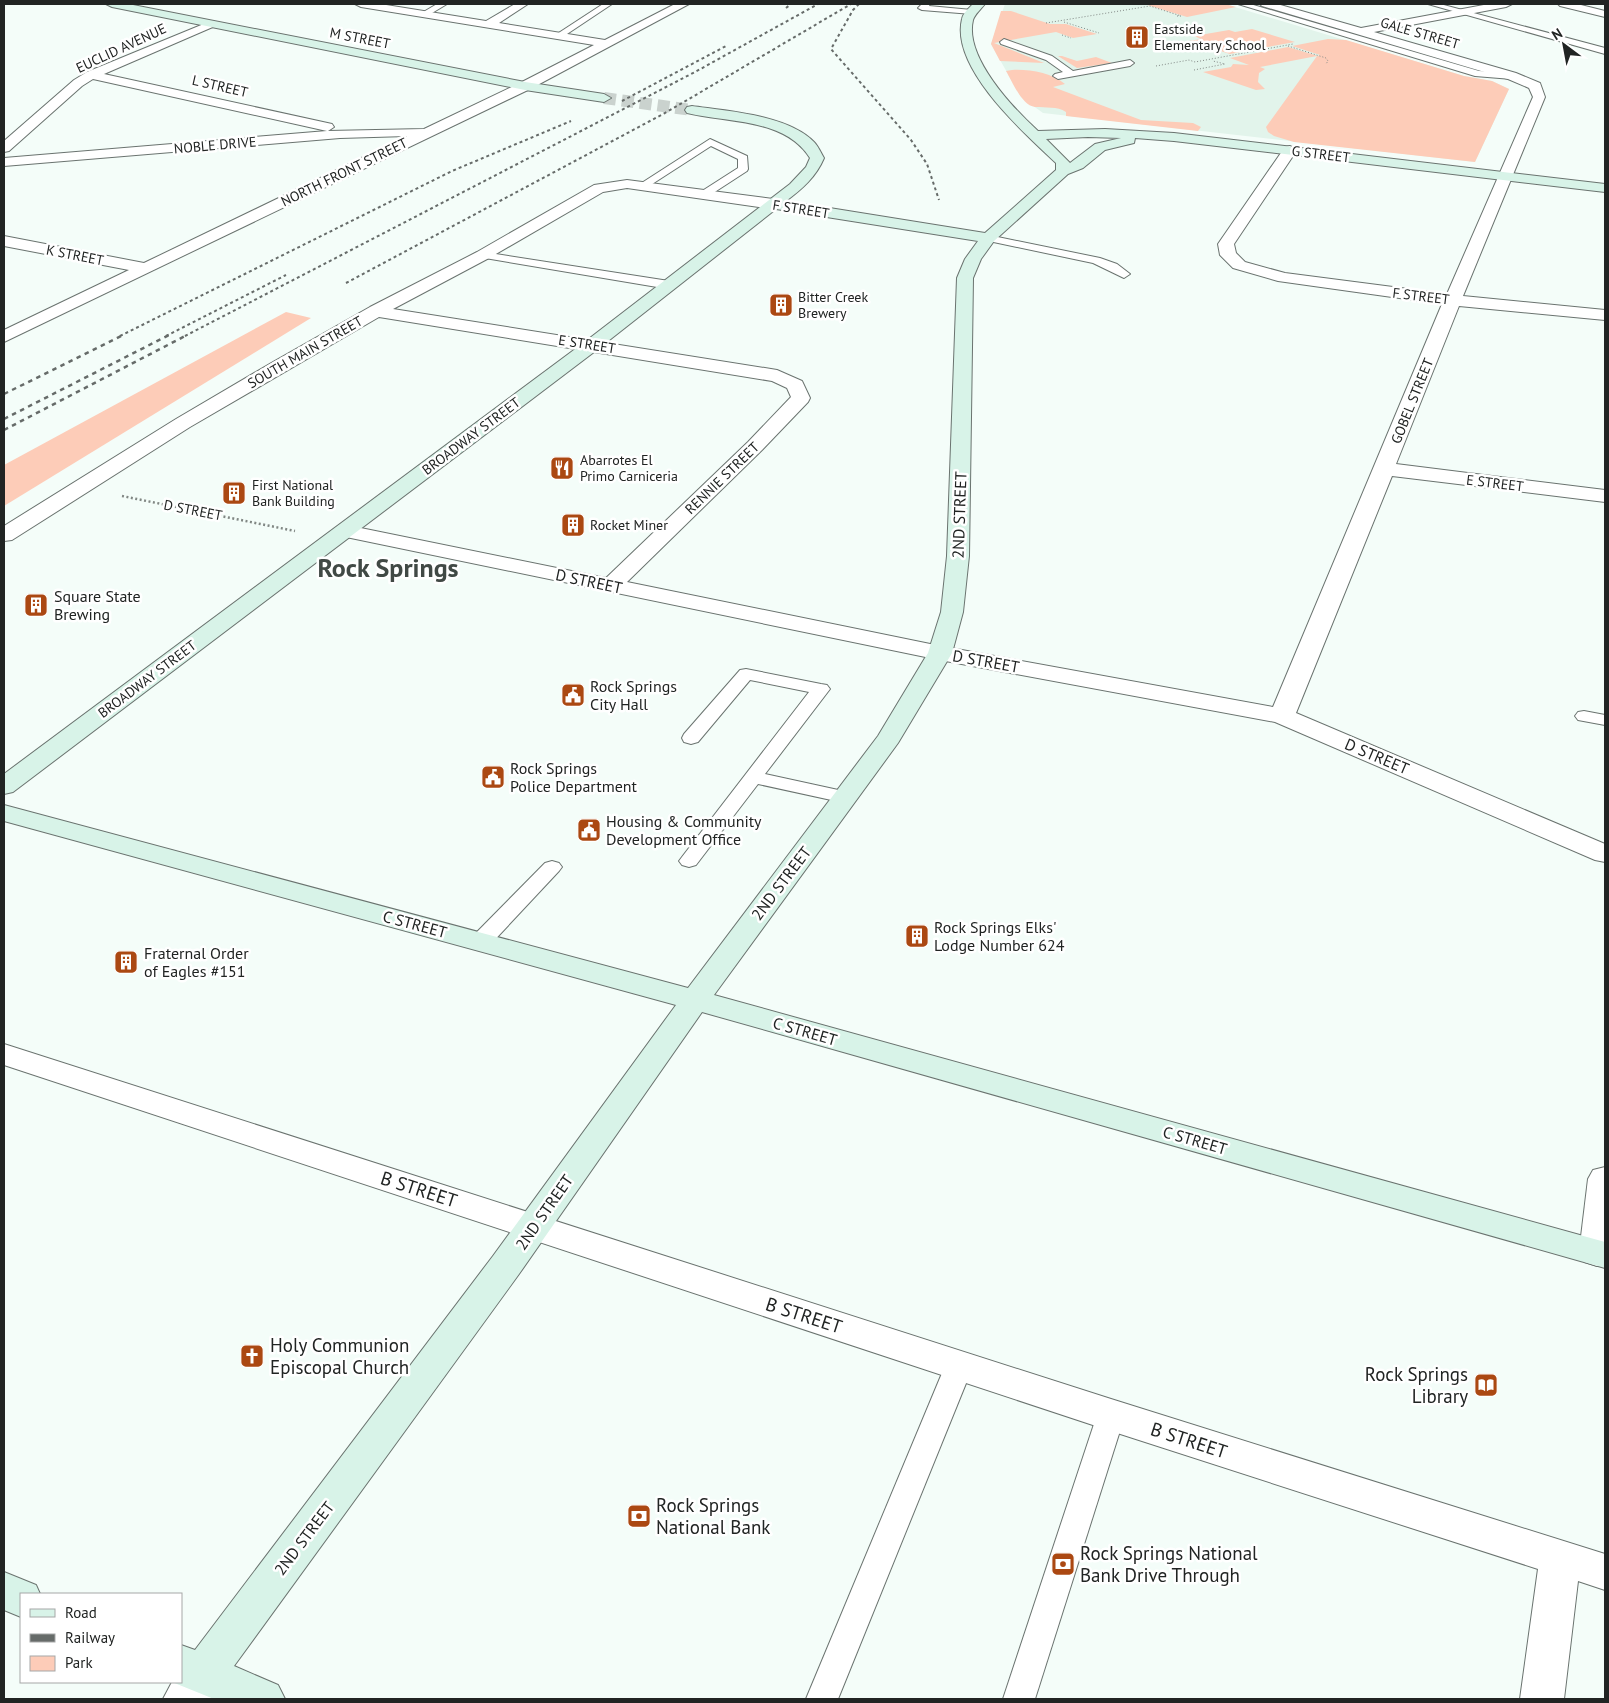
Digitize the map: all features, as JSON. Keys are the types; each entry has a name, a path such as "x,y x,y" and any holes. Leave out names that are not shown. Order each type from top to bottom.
{"street":[{"name":"M STREET","path":"112,4 525,86 604,98"},
{"path":"361,4 607,44"},
{"path":"489,24 523,4"},
{"name":"NORTH FRONT STREET","path":"4,337 426,132 525,86 683,4"},
{"name":"GALE STREET","path":"1266,4 1512,76 1535,86"},
{"path":"1359,31 1506,4"},
{"path":"1564,4 1605,14"},
{"path":"975,8 968,17 966,32 971,51 987,82 1013,115 1063,162 1064,171"},
{"name":"EUCLID AVENUE","path":"4,148 78,83 91,75 212,24"},
{"name":"L STREET","path":"91,75 329,127 340,134"},
{"name":"GOBEL STREET","path":"1282,716 1385,469 1452,300 1539,97 1535,86"},
{"name":"BROADWAY STREET","path":"4,786 592,345 795,187 812,169 817,158 809,145 794,134 756,121 692,110"},
{"path":"1013,115 1035,117"},
{"path":"12,120 37,120"},
{"path":"1068,121 1149,130 1174,137"},
{"name":"NOBLE DRIVE","path":"4,162 340,134 426,132"},
{"name":"G STREET","path":"1036,135 1115,132 1174,137 1605,188"},
{"name":"2ND STREET","path":"190,1679 534,1226 695,1000 889,738 940,653 952,612 958,556 965,278 973,259 988,238 1064,171 1078,165 1100,147 1142,138 1174,137"},
{"name":"F STREET","path":"1290,150 1226,244 1228,255 1239,265 1284,278 1452,300 1605,315"},
{"name":"F STREET","path":"614,185 642,186 773,204 988,238"},
{"name":"SOUTH MAIN STREET","path":"4,535 191,418 376,311 483,255 599,188 614,185"},
{"name":"K STREET","path":"4,241 147,268"},
{"name":"E STREET","path":"376,311 777,376 795,385"},
{"name":"RENNIE STREET","path":"610,586 755,446 801,398 795,385"},
{"name":"E STREET","path":"1385,469 1605,496"},
{"name":"D STREET","path":"341,535 610,586 940,653 1282,716 1605,854"},
{"name":"C STREET","path":"4,813 695,1000 1601,1254"},
{"name":"B STREET","path":"4,1054 959,1366 1605,1572"},
{"path":"1601,1254 1605,1179"},
{"path":"1542,1699 1560,1558"},
{"path":"4,1590 20,1598"},
{"path":"190,1679 264,1699"}],"lane":[{"path":"424,14 443,4"},
{"path":"558,36 608,4"},
{"path":"926,4 922,8 975,8"},
{"path":"1242,4 1478,74 1512,76"},
{"path":"1432,4 1605,51"},
{"path":"1004,42 1049,58 1070,73"},
{"path":"1058,76 1130,63"},
{"path":"642,186 710,142 743,158 743,169 703,195"},
{"path":"988,238 1096,260 1124,274"},
{"path":"483,255 669,285"},
{"path":"688,861 820,689 746,674 691,738"},
{"path":"1584,716 1605,720"},
{"path":"753,777 845,797"},
{"path":"480,942 552,867"},
{"path":"822,1699 959,1366"},
{"path":"1019,1699 1111,1415"}],"path":[{"path":"1046,23 1150,6 1181,16 1177,16"},
{"path":"1163,12 1167,11"},
{"path":"1061,21 1099,33"},
{"path":"1183,58 1195,62 1295,44"},
{"path":"1287,46 1326,58 1328,61 1326,64"},
{"path":"1194,70 1225,64 1206,58"},
{"path":"1156,66 1188,60"},
{"name":"D STREET","path":"80,488 341,535"}],"shaded area":[{"path":"1005,4 1225,4 1464,76 1492,81 1509,89 1475,162 1043,113 1021,97 991,44"}],"green space":[{"path":"1144,4 1225,4 1236,7 1187,17"},
{"path":"1001,11 1011,11 1050,24 1066,24 1097,34 1073,38 1056,32 994,43 1044,63 1000,61 991,44"},
{"path":"1252,29 1295,42 1230,54 1189,41 1201,39 1194,36 1229,30 1235,32"},
{"path":"1328,39 1346,40 1464,76 1492,81 1509,89 1475,162 1294,142 1274,136 1268,132 1266,127 1317,56 1260,67 1265,69 1259,73 1258,82 1265,89 1256,90 1203,72 1231,67 1233,64 1249,65 1230,58 1288,47 1318,56 1320,55 1292,46"},
{"path":"1058,56 1077,61 1096,57 1112,63 1077,68"},
{"path":"1026,70 1047,74 1065,84 1053,87 1141,120 1193,123 1201,127 1198,131 1066,116 1066,112 1059,109 1030,106 1022,98 1006,71"},
{"path":"286,312 311,318 4,506 4,465"}],"tunnel":[{"path":"604,98 692,110"}],"railway":[{"path":"786,8 791,4"},
{"path":"185,336 695,72 818,4"},
{"path":"346,283 665,113 851,4"},
{"path":"859,4 853,10 831,49 911,140 927,164 939,200"},
{"path":"622,101 726,46"},
{"path":"120,336 452,171 571,121"},
{"path":"166,336 286,275"},
{"path":"4,394 123,335"},
{"path":"4,419 169,335"},
{"path":"4,430 187,335"}],"place":[{"name":"Eastside Elementary School","path":"1137,37"},
{"name":"Bitter Creek Brewery","path":"781,305"},
{"name":"Abarrotes El Primo Carniceria","path":"562,468"},
{"name":"First National Bank Building","path":"234,493"},
{"name":"Rocket Miner","path":"573,525"},
{"name":"Square State Brewing","path":"36,605"},
{"name":"Rock Springs City Hall","path":"573,695"},
{"name":"Rock Springs Police Department","path":"493,777"},
{"name":"Housing & Community Development Office","path":"589,830"},
{"name":"Rock Springs Elks' Lodge Number 624","path":"917,936"},
{"name":"Fraternal Order of Eagles #151","path":"126,962"},
{"name":"Holy Communion Episcopal Church","path":"252,1356"},
{"name":"Rock Springs Library","path":"1486,1385"},
{"name":"Rock Springs National Bank","path":"639,1516"},
{"name":"Rock Springs National Bank Drive Through","path":"1063,1564"}],"district":[{"name":"Rock Springs","path":"388,567"}]}
